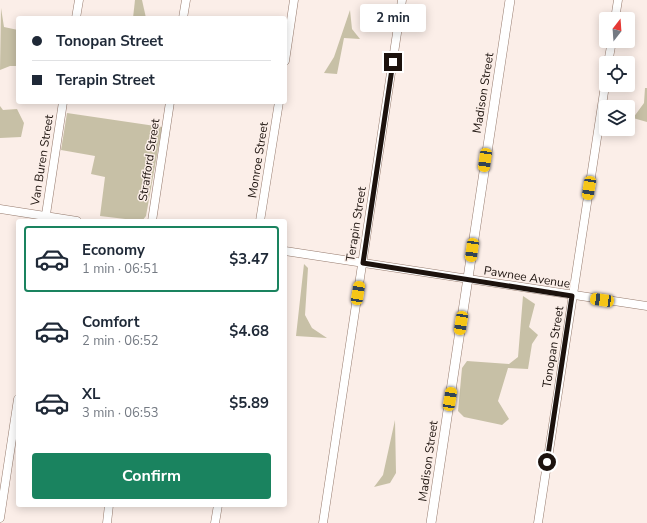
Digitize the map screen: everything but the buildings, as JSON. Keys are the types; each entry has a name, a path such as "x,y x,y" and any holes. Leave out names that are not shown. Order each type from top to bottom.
{"street":[{"path":"76,16 79,0"},
{"path":"183,16 186,0"},
{"path":"287,47 294,0"},
{"name":"Terapin Street","path":"323,523 402,0"},
{"name":"Madison Street","path":"431,523 510,0"},
{"path":"616,12 618,0"},
{"name":"Tonopan Street","path":"538,523 604,92"},
{"name":"Van Buren Street","path":"46,219 63,104"},
{"name":"Strafford Street","path":"152,219 170,104"},
{"name":"Monroe Street","path":"260,219 279,104"},
{"path":"0,209 46,219"},
{"name":"Pawnee Avenue","path":"287,251 572,296 647,306"},
{"path":"0,518 16,412"},
{"path":"107,523 109,507"},
{"path":"215,523 218,507"}],"shaded area":[{"path":"135,0 142,0 146,16 133,16"},
{"path":"1,8 4,27 16,30 16,66 10,66 0,70"},
{"path":"350,10 352,29 360,39 344,38 337,74 324,73 334,57"},
{"path":"645,88 647,88 647,122 635,119 635,115 644,103"},
{"path":"0,106 3,110 17,109 24,123 21,137 0,138"},
{"path":"67,113 162,127 146,216 144,219 125,219 100,216 105,177 91,174 95,156 61,150"},
{"path":"304,264 308,268 305,315 312,328 327,338 296,336"},
{"path":"523,296 535,304 529,327 538,335 532,344 528,369 508,368 498,401 509,419 502,425 464,417 458,411 462,368 467,361 509,364 518,357"},
{"path":"395,420 396,473 390,483 374,487 383,475"}],"route":[{"path":"393,62 363,263 572,296 547,462"}]}
